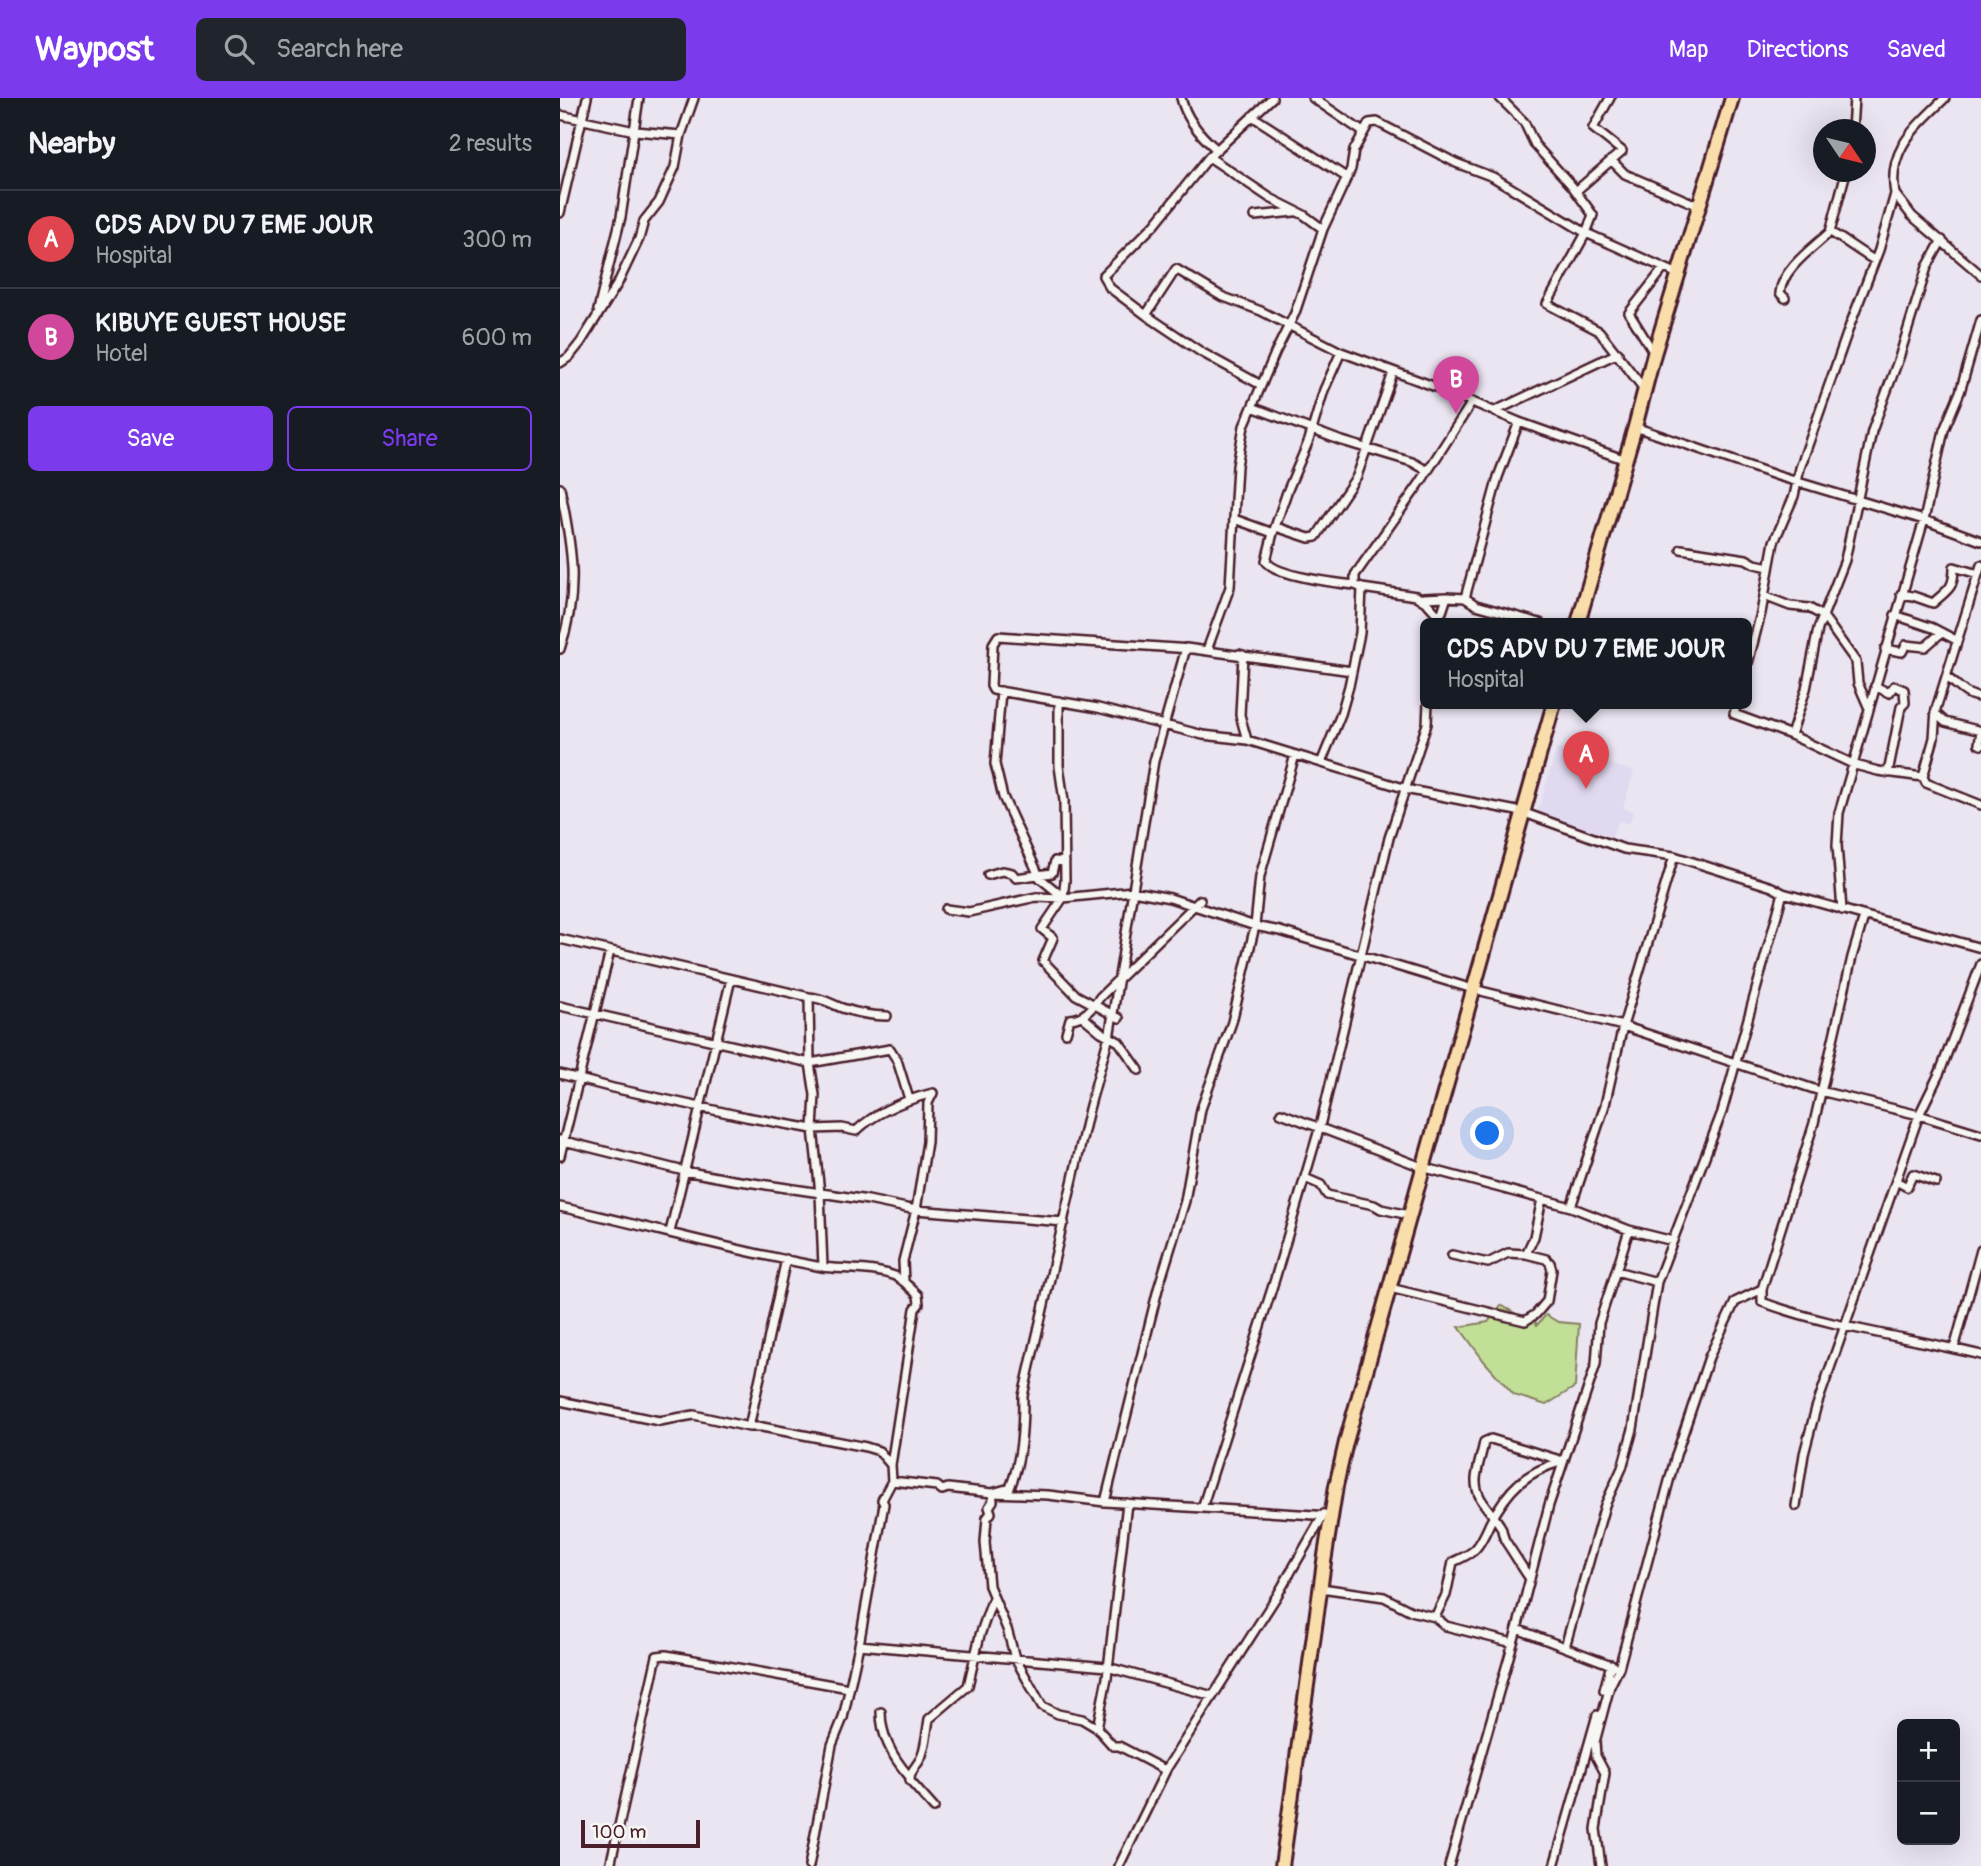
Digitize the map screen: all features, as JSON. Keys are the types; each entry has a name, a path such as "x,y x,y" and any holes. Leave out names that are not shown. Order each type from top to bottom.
{"highway":[{"path":"1579,618 1654,354 1732,98"},
{"path":"1282,1866 1321,1588 1327,1515 1551,709"}],"street":[{"path":"560,214 587,98"},
{"path":"597,316 621,217 639,98"},
{"path":"560,363 569,357 581,342 618,283 639,239 644,221 659,202 675,167 681,135 694,98"},
{"path":"1181,98 1185,114 1205,140 1216,149"},
{"path":"1261,385 1201,352 1146,315 1110,288 1103,276 1155,223 1216,149 1272,98"},
{"path":"1313,98 1363,132"},
{"path":"1500,98 1524,122 1535,145 1576,191 1593,215 1587,233 1547,304 1599,331 1645,390"},
{"path":"1576,191 1622,151 1593,128 1610,98"},
{"path":"1853,119 1854,98"},
{"path":"1752,646 1774,542 1798,480 1895,194 1893,168 1897,154 1945,98"},
{"path":"560,115 635,131 681,135"},
{"path":"1252,116 1346,177"},
{"path":"1207,650 1230,587 1239,445 1261,385 1304,292 1323,229 1351,169 1354,150 1369,123 1377,122 1456,163 1493,177 1587,233 1678,274"},
{"path":"1209,157 1323,229"},
{"path":"1611,160 1625,174 1699,206"},
{"path":"1785,298 1780,293 1780,287 1789,273 1830,232 1843,182"},
{"path":"1895,194 1912,216 1978,272 1981,260"},
{"path":"1255,215 1299,212"},
{"path":"1830,232 1874,260"},
{"path":"1791,735 1806,689 1818,629 1845,560 1872,431 1899,358 1927,267 1942,240"},
{"path":"1654,354 1629,313 1664,268"},
{"path":"1146,315 1176,269 1221,296 1261,311 1341,352 1519,422 1626,460"},
{"path":"1842,910 1837,845 1839,813 1924,520 1944,430 1960,392 1981,320"},
{"path":"1341,352 1324,390 1275,530 1266,560 1268,565 1294,575 1422,598 1465,598 1523,618"},
{"path":"1495,411 1618,353"},
{"path":"1234,519 1309,538 1316,537 1357,476 1393,373"},
{"path":"1321,763 1341,714 1360,633 1357,570 1428,471 1472,402"},
{"path":"1252,407 1412,462 1428,471"},
{"path":"1465,598 1476,564 1489,504 1519,422"},
{"path":"1635,427 1778,476 1924,520 1981,541"},
{"path":"560,488 571,540 573,573 568,627 560,649"},
{"path":"1681,549 1746,559 1769,567"},
{"path":"1981,565 1956,640 1936,713 1934,738 1923,777 1926,783 1981,805"},
{"path":"1901,594 1933,604 1948,591 1954,581 1954,567 1978,574"},
{"path":"1764,596 1790,606 1809,608 1824,616 1856,662 1858,683 1868,706"},
{"path":"1438,618 1447,597"},
{"path":"1422,598 1436,618"},
{"path":"1895,615 1933,628 1956,640"},
{"path":"1885,649 1902,652 1906,645 1925,647 1941,633"},
{"path":"1352,671 1207,650 998,636 993,644 990,686 993,690 1098,708 1203,735 1247,740 1404,788 1522,812 1624,849 1674,856 1772,887 1783,893 1981,948"},
{"path":"1186,648 1243,655"},
{"path":"992,1493 1010,1488 1016,1475 1023,1430 1023,1396 1089,1110 1116,1016 1154,761 1186,648"},
{"path":"1243,655 1240,715 1247,740"},
{"path":"1946,677 1958,684 1962,691 1974,697 1981,697"},
{"path":"1875,686 1889,693 1894,685 1904,690 1905,702 1901,707 1888,773"},
{"path":"1001,691 995,764 1003,797 1038,876 1063,898"},
{"path":"1059,701 1059,766 1064,801 1063,898 1042,929 1053,939 1043,961 1076,995 1116,1016"},
{"path":"1202,1508 1320,1126 1389,838 1427,724 1428,709"},
{"path":"1736,709 1734,715 1791,735 1854,765 1923,777"},
{"path":"1936,713 1945,722 1981,731 1981,745"},
{"path":"1105,1502 1158,1289 1185,1201 1201,1109 1232,1023 1255,926 1260,876 1295,754"},
{"path":"1571,1207 1605,1105 1623,1026 1674,856"},
{"path":"988,875 1002,871 1012,873 1016,878 1038,876 1052,873 1055,861 1065,862"},
{"path":"946,909 969,912 1036,897 1063,898 1133,891 1197,903 1255,926 1473,989 1623,1026 1820,1091 1919,1115 1981,1134"},
{"path":"1565,1647 1605,1505 1622,1468 1630,1439 1657,1282 1722,1112 1783,893"},
{"path":"1066,1033 1069,1019 1082,1016 1197,903"},
{"path":"1864,917 1852,957 1814,1123 1762,1289 1762,1302 1846,1325 1981,1355"},
{"path":"560,939 809,997 824,998 837,1006 867,1015 887,1016"},
{"path":"560,1156 610,951"},
{"path":"1796,1506 1804,1454 1816,1408 1919,1115 1940,1072 1981,964"},
{"path":"670,1232 731,979"},
{"path":"809,997 810,1063 816,1095 813,1129 820,1193 823,1267"},
{"path":"560,1006 810,1063 890,1049 897,1060 909,1099"},
{"path":"1082,1016 1119,1042 1139,1070"},
{"path":"560,1074 701,1107 813,1129 842,1128 856,1131 867,1121 909,1099 933,1093 928,1103 927,1142 916,1210 903,1261 904,1282"},
{"path":"1281,1112 1422,1167 1571,1207 1629,1230 1673,1241"},
{"path":"562,1140 684,1171 916,1210 1064,1222"},
{"path":"1896,1181 1907,1186 1913,1174 1936,1182"},
{"path":"1305,1178 1321,1185 1327,1195 1409,1215"},
{"path":"1526,1254 1534,1237 1542,1199"},
{"path":"560,1207 823,1267 888,1273 899,1277 918,1295 919,1304 915,1309 891,1465 892,1481 882,1500 884,1504 859,1645 843,1718 832,1745 809,1866"},
{"path":"1448,1866 1563,1461 1596,1364 1599,1323 1629,1230"},
{"path":"1954,1349 1981,1250"},
{"path":"1390,1288 1525,1321 1530,1320 1547,1301 1552,1270 1546,1259 1508,1253 1488,1262 1452,1255"},
{"path":"749,1427 786,1259"},
{"path":"1616,1271 1657,1282"},
{"path":"1555,1866 1676,1455 1709,1357 1735,1302 1762,1289"},
{"path":"560,1401 659,1421 694,1415 866,1447 879,1451 891,1465"},
{"path":"1530,1579 1504,1540 1501,1528 1483,1504 1476,1481 1484,1442 1491,1439 1563,1461"},
{"path":"1435,1617 1446,1595 1453,1562 1474,1550 1514,1486 1539,1469 1563,1461"},
{"path":"892,1481 937,1486 942,1490 948,1488 1105,1502 1327,1515"},
{"path":"992,1493 993,1501 989,1507 991,1513 987,1518 985,1542 989,1587 1007,1629 1014,1658 1042,1706 1058,1714 1076,1717 1097,1728 1113,1746 1119,1746 1163,1769 1167,1768"},
{"path":"1097,1728 1107,1678 1127,1503"},
{"path":"1119,1866 1167,1768 1327,1515"},
{"path":"1321,1588 1384,1597 1411,1611 1435,1617 1446,1626 1513,1643"},
{"path":"909,1776 922,1756 929,1719 968,1686 980,1635 985,1625 984,1620 993,1598"},
{"path":"1517,1629 1615,1666"},
{"path":"859,1645 1107,1667 1213,1696"},
{"path":"610,1866 657,1656 666,1655 849,1688"},
{"path":"1601,1866 1597,1829 1605,1773 1596,1756 1595,1742 1615,1666"},
{"path":"881,1712 886,1742 895,1760 909,1776 909,1781 934,1808"}],"shaded area":[{"path":"1557,748 1634,771 1623,808 1633,812 1629,824 1618,821 1612,836 1537,814"}],"green space":[{"path":"1501,1305 1520,1316 1532,1314 1537,1325 1546,1315 1558,1322 1579,1324 1575,1387 1546,1405 1514,1395 1459,1327 1488,1322"}],"place":[{"name":"KIBUYE GUEST HOUSE","path":"1456,414"},
{"name":"CDS ADV DU 7 EME JOUR","path":"1586,789"}]}
